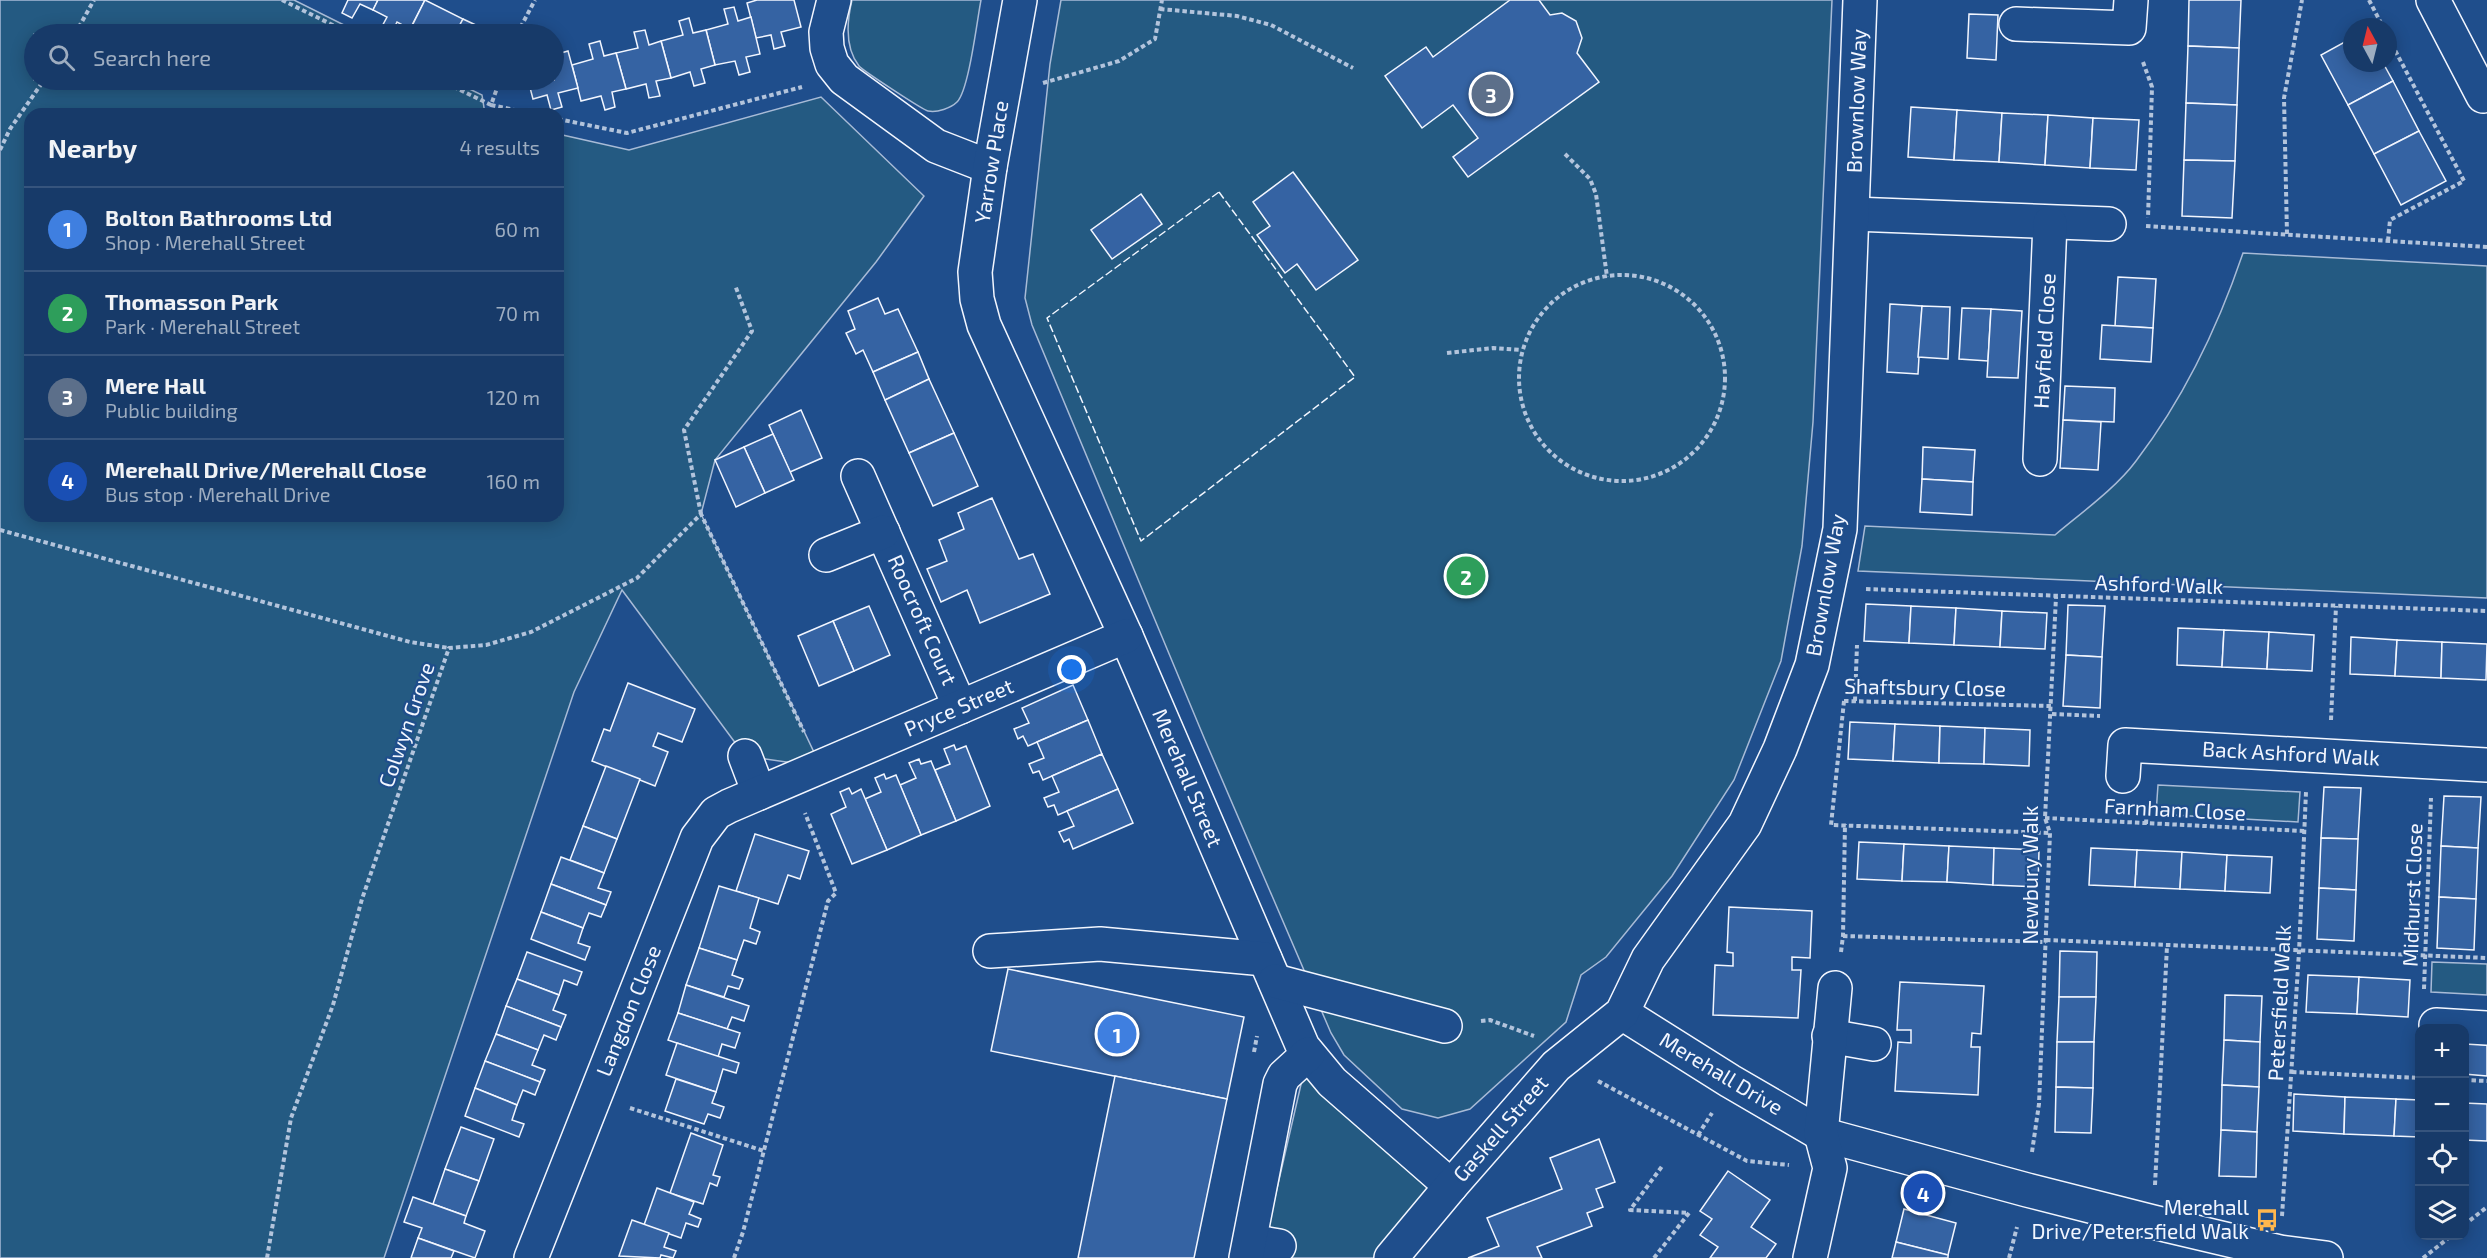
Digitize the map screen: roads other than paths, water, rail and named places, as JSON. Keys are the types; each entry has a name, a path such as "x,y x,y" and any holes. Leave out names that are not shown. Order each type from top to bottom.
{"street":[{"path":"834,0 826,32 826,48 832,64 844,79 936,146 990,167"},
{"name":"Yarrow Place","path":"984,324 977,299 975,272 990,167 1020,0"},
{"name":"Brownlow Way","path":"1622,1013 1648,959 1745,824 1780,749 1812,665 1840,529 1860,0"},
{"path":"2433,0 2483,96 2487,94"},
{"path":"2016,24 2130,14"},
{"path":"1853,214 2109,224"},
{"name":"Hayfield Close","path":"2040,459 2050,223"},
{"name":"Merehall Street","path":"984,324 1126,636 1303,1047 1332,1082 1451,1186"},
{"name":"Roocroft Court","path":"858,476 960,707"},
{"name":"Roocroft Court","path":"826,555 883,532"},
{"name":"Pryce Street","path":"807,773 1126,636"},
{"name":"Back Ashford Walk","path":"2123,776 2125,745 2487,765"},
{"path":"745,756 759,793"},
{"name":"Langdon Close","path":"531,1258 698,838 716,813 807,773"},
{"path":"990,951 1100,944 1270,970 1445,1026"},
{"path":"1810,1258 1830,1168 1821,1134 1835,988"},
{"name":"Merehall Drive","path":"1622,1013 1730,1081 1821,1134 2153,1222 2280,1252 2326,1258"},
{"name":"Gaskell Street","path":"1391,1258 1556,1066 1622,1013"},
{"path":"2469,1030 2487,1028"},
{"path":"1829,1036 1874,1044"},
{"path":"1258,1248 1280,1084 1284,1076 1308,1054"}],"place":[{"name":"Mere Hall","path":"1491,94"},
{"name":"Thomasson Park","path":"1466,576"},
{"name":"Bolton Bathrooms Ltd","path":"1117,1034"},
{"name":"Merehall Drive/Merehall Close","path":"1923,1193"},
{"name":"Merehall Drive/Petersfield Walk","path":"2267,1220"}]}
